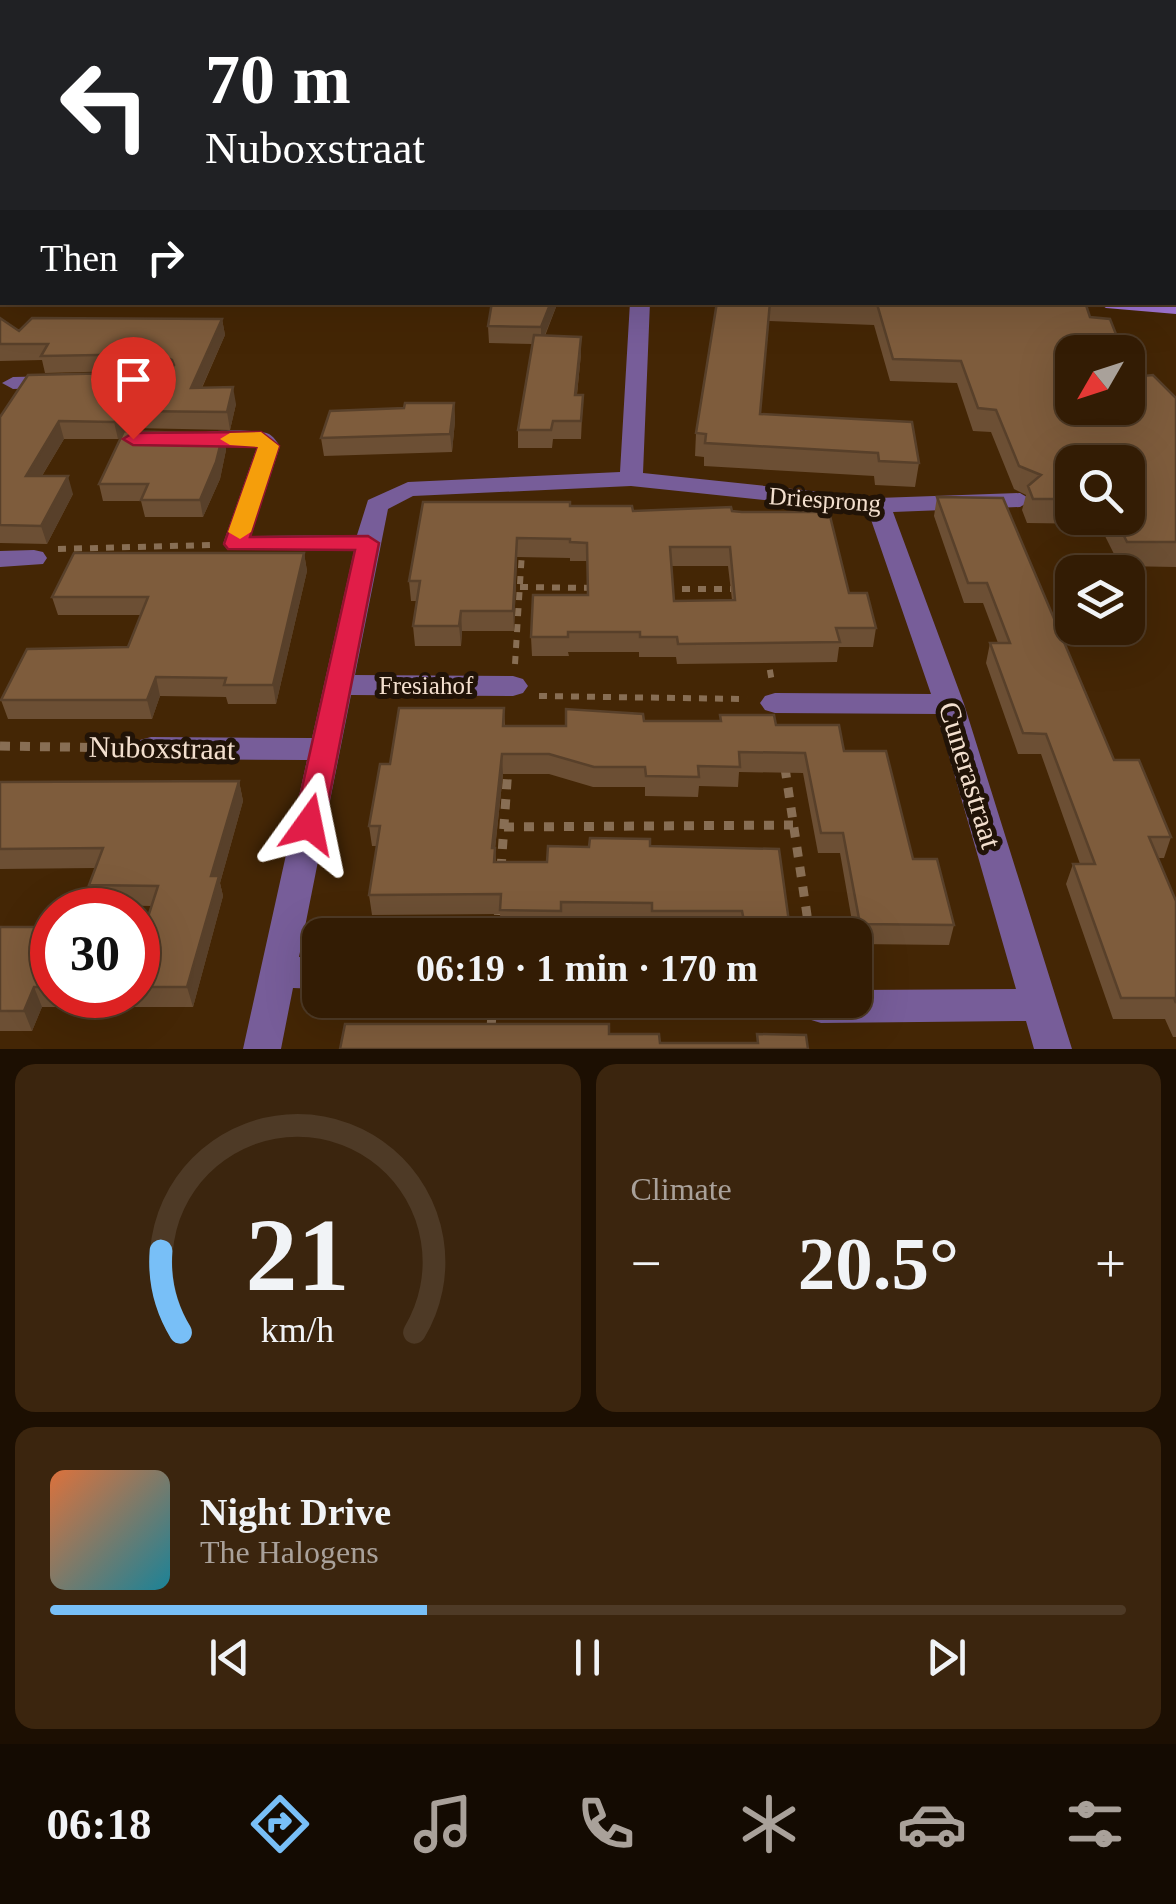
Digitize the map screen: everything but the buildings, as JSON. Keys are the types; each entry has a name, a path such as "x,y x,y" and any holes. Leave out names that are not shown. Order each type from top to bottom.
{"street":[{"path":"630,479 640,305"},
{"path":"1141,305 1176,308"},
{"path":"4,389 88,381"},
{"path":"170,439 261,438 269,446 236,544 368,543 262,1049"},
{"name":"Driesprong","path":"368,543 377,505 408,488 630,479 878,504 1020,500"},
{"name":"Cunerastraat","path":"878,504 949,704 1053,1049"},
{"path":"0,558 34,558"},
{"name":"Fresiahof","path":"338,684 522,691"},
{"path":"774,701 949,704"},
{"name":"Nuboxstraat","path":"152,748 325,750"},
{"path":"278,972 302,973"},
{"path":"872,1007 1038,1005"}],"path":[{"path":"34,558 54,550 236,544"},
{"path":"520,588 598,588"},
{"path":"658,589 756,590"},
{"path":"766,648 807,918"},
{"path":"522,691 774,701"},
{"name":"Nuboxstraat","path":"0,746 152,748"},
{"path":"504,827 793,825"},
{"path":"490,1049 492,1018"}],"slow traffic":[{"path":"230,439 261,438 269,446 240,532"}],"route":[{"path":"133,439 261,438 269,446 236,544 368,543 309,824"}]}
